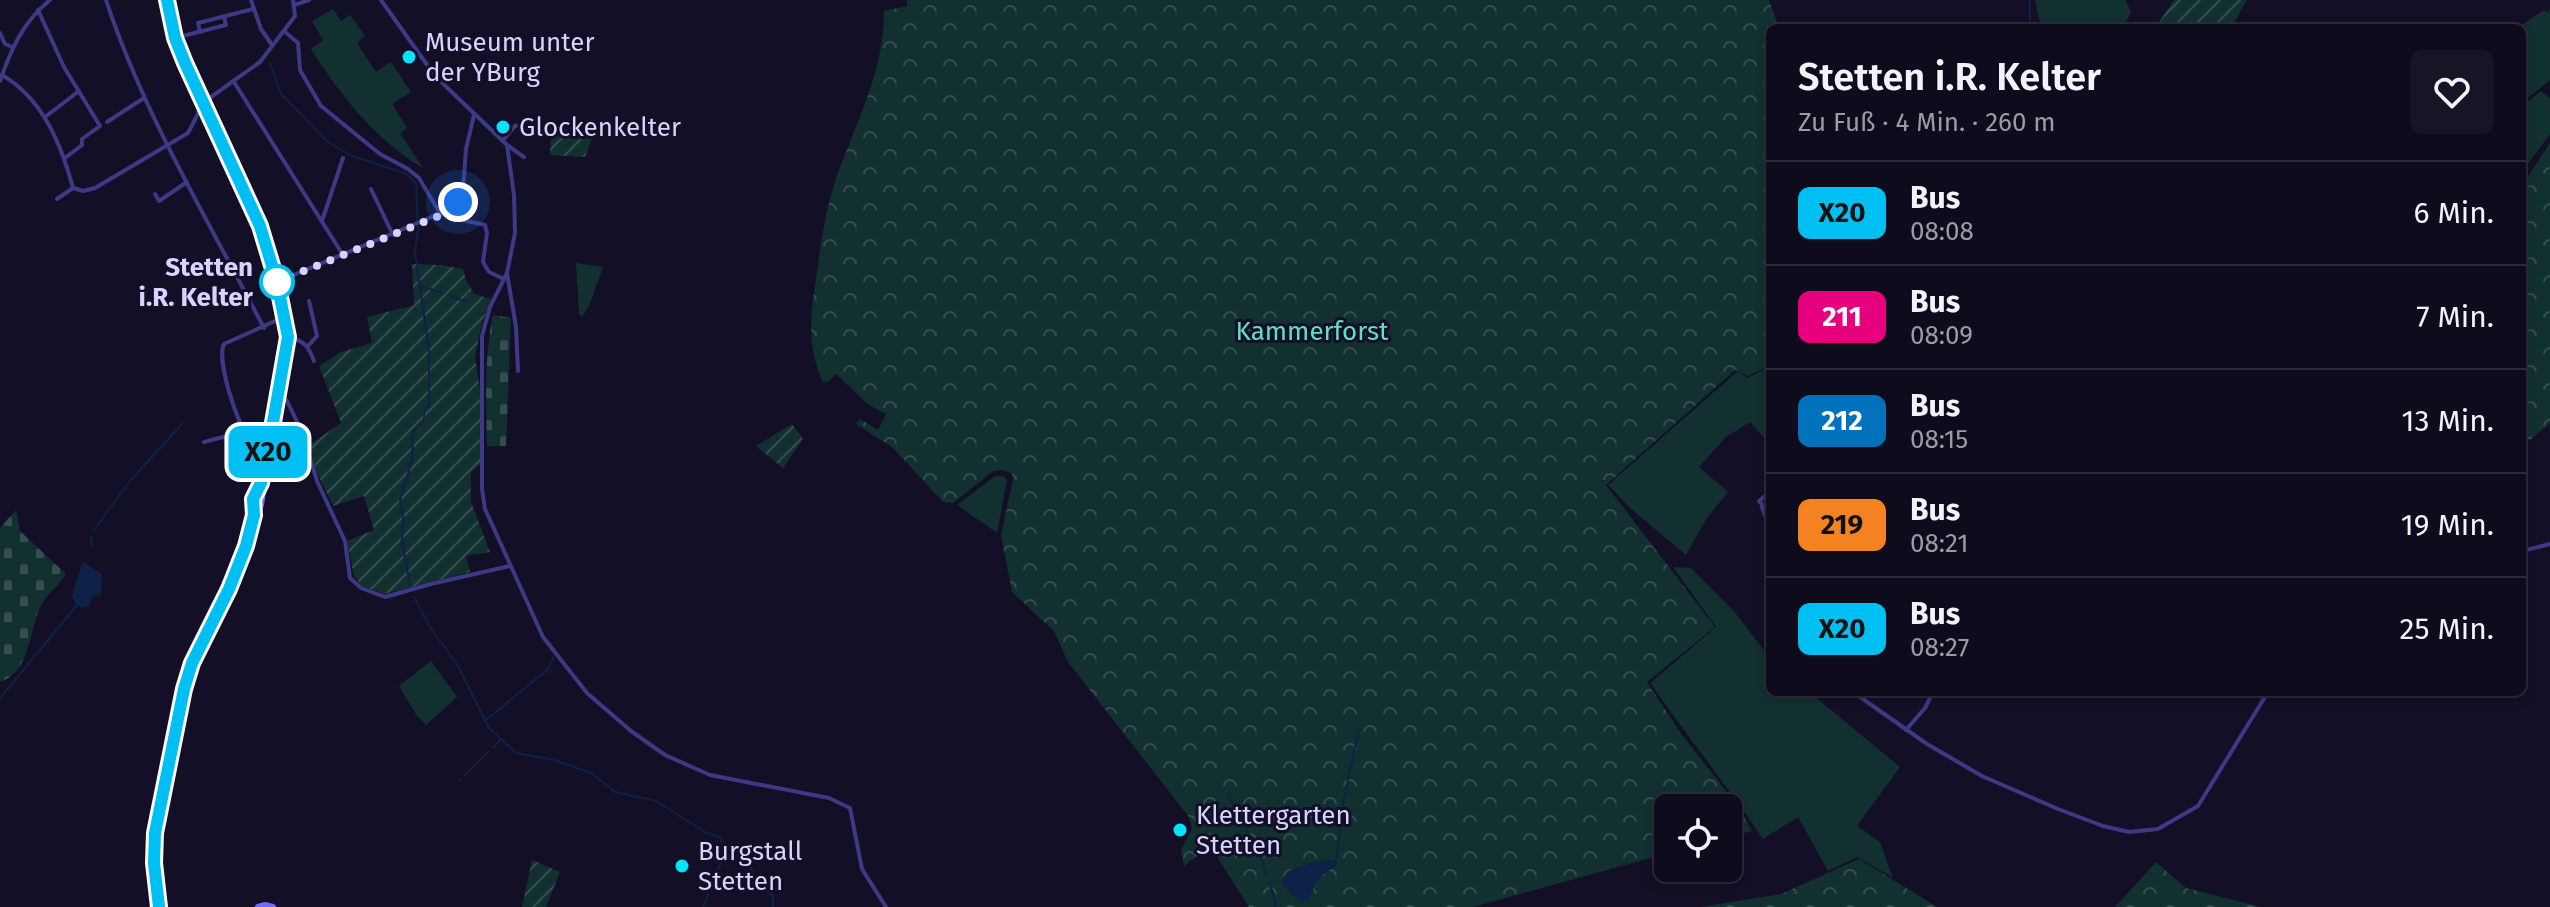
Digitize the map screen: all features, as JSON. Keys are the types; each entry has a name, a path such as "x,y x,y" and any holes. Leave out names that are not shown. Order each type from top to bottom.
{"main road":[{"path":"159,907 154,863 155,833 184,689 192,663 240,564 254,516 261,505 261,483 280,394 288,337 277,282 260,226 175,38 167,0"},
{"path":"258,907 273,907"}],"street":[{"path":"50,0 38,10 12,47 1,78 29,94 45,117 65,158 73,188"},
{"path":"106,0 144,98 264,328"},
{"path":"251,0 261,29 272,45"},
{"path":"73,188 83,191 95,188 188,133 204,102 260,62 295,16 293,2 309,0"},
{"path":"381,0 435,76 507,145 514,195 515,233 507,273 486,320 480,352 484,448 482,489 485,509 533,620 587,693 649,745 682,764 710,775 829,798 850,808 862,869 886,907"},
{"path":"175,38 200,32 198,23 253,9"},
{"path":"38,10 64,67 100,126 82,139 82,145 65,158"},
{"path":"284,31 298,43 300,70 321,106 380,154 419,178 441,215"},
{"path":"0,33 5,44 12,47"},
{"path":"234,82 343,255"},
{"path":"45,117 79,91"},
{"path":"107,122 144,98"},
{"path":"277,282 453,208 463,190 466,149 474,115"},
{"path":"504,139 515,126 529,123"},
{"path":"507,145 524,157"},
{"path":"322,221 343,158"},
{"path":"155,194 159,201 187,182"},
{"path":"57,199 73,188"},
{"path":"371,189 393,235"},
{"path":"453,208 462,220 485,225 487,233 483,262 489,272 504,279"},
{"path":"507,273 516,327 518,371"},
{"path":"308,346 317,336 309,301"},
{"path":"268,451 250,440 242,427 221,365 221,350 224,344 284,317"},
{"path":"288,337 303,341 314,361"},
{"path":"280,394 287,401 303,434 317,481 345,541 350,578 361,588 385,597 510,566"},
{"path":"204,442 231,435 242,427"},
{"path":"1766,497 1760,498 1759,503 1766,518"},
{"path":"2526,550 2550,544"},
{"path":"1859,696 1906,730 1982,776 2058,809 2129,832 2158,829 2198,806 2266,696"},
{"path":"1906,730 1931,696"}],"green space":[{"name":"Kammerforst","path":"907,0 1769,0 1778,24 1766,24 1766,367 1748,376 1735,370 1606,485 1715,627 1647,682 1682,735 1729,794 1654,794 1654,857 1473,907 1249,907 1210,846 1184,866 1181,850 1192,829 1189,817 1068,662 1054,631 1012,592 1001,535 1012,473 993,471 953,503 943,502 892,447 856,424 860,419 878,430 886,414 869,405 836,374 828,382 823,382 818,369 812,344 811,318 829,201 875,74 884,11 907,6","holes":["1334,860 1337,864 1317,880 1309,895 1284,887 1289,871 1318,861"]},
{"path":"2035,0 2125,0 2131,12 2125,24 2040,24"},
{"path":"2174,0 2247,0 2233,24 2158,24"},
{"path":"2550,8 2550,80 2526,100 2526,24 2523,24 2544,10 2548,13"},
{"path":"333,9 341,21 350,15 365,36 357,43 376,72 391,62 411,92 392,104 407,128 400,133 423,168 374,130 334,83 311,49 323,40 312,21"},
{"path":"2541,91 2550,98 2550,134 2526,167 2526,103"},
{"path":"551,128 594,133 585,157 550,155"},
{"path":"2550,143 2550,423 2530,440 2526,438 2526,180"},
{"path":"576,263 603,267 582,317 579,313"},
{"path":"412,264 463,269 474,294 491,299 475,357 480,390 482,463 471,472 471,502 490,552 466,556 470,572 384,594 362,586 354,576 347,541 374,530 364,496 333,506 317,473 309,445 341,423 319,366 341,352 372,343 367,317 414,305"},
{"path":"493,315 511,318 506,446 487,446 487,364"},
{"path":"1766,368 1766,440 1750,422 1726,437 1699,467 1728,492 1705,521 1686,555 1631,509 1608,485 1738,371 1747,378"},
{"path":"792,424 803,439 783,468 756,446"},
{"path":"995,476 1003,476 1007,480 997,533 957,505"},
{"path":"16,510 20,531 66,574 39,610 19,668 0,682 0,528"},
{"path":"1673,567 1691,568 1733,610 1766,653 1766,696 1814,696 1900,767 1857,826 1880,842 1893,878 1857,857 1828,871 1798,817 1763,839 1742,810 1742,794 1731,794 1650,683 1716,627"},
{"path":"431,661 457,697 426,725 399,686"},
{"name":"Kammerforst","path":"1742,813 1752,831 1742,834"},
{"path":"1859,859 1937,907 1700,907 1781,894"},
{"path":"532,860 560,872 546,907 522,907"},
{"path":"2156,862 2186,888 2261,907 2115,907"}],"water":[{"path":"83,562 102,574 101,595 92,597 89,606 83,608 72,597"},
{"path":"1335,860 1337,864 1317,880 1309,899 1301,902 1289,893 1281,881 1289,871 1318,861"}],"waterway":[{"path":"2030,0 2030,24"},
{"path":"270,63 281,94 328,142 350,155 407,174 416,184 418,229 415,252 429,350 429,405 424,412 424,420 413,431 412,461 400,500 402,541 410,585"},
{"path":"421,286 442,293"},
{"path":"450,296 467,302"},
{"path":"94,530 129,482 182,424"},
{"path":"91,537 92,548"},
{"path":"414,597 431,629 457,664 489,728 516,753 554,760 591,773 615,792 656,801 707,833 719,837 735,854 748,861 758,885 773,896 773,907"},
{"path":"0,698 77,605"},
{"path":"485,721 548,669 553,658"},
{"path":"1336,861 1342,809 1359,729"},
{"path":"493,748 500,740"},
{"path":"465,775 489,751"},
{"path":"458,781 461,778"},
{"path":"1228,795 1260,855 1266,874"},
{"path":"703,907 721,861 721,841"},
{"path":"1269,882 1276,904 1274,907"}],"bus line":[{"name":"X20","path":"159,907 154,863 155,833 184,689 192,663 229,589 246,546 254,515 253,499 261,483 280,394 288,337 277,282 260,226 185,63 175,38 167,0"}],"place":[{"name":"Museum unter der YBurg","path":"409,57"},
{"name":"Glockenkelter","path":"503,127"},
{"name":"Stetten i.R. Kelter","path":"277,282"},
{"name":"Klettergarten Stetten","path":"1180,830"},
{"name":"Burgstall Stetten","path":"682,866"}],"route":[{"path":"277,282 441,215 458,202"}]}
